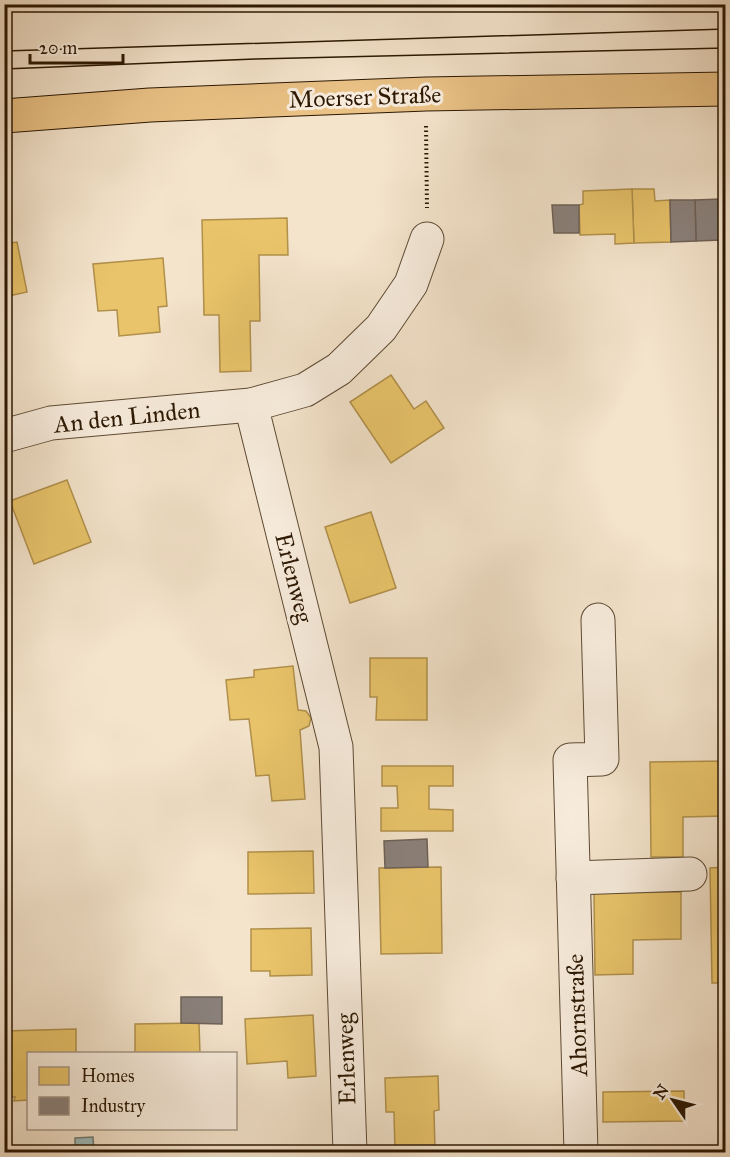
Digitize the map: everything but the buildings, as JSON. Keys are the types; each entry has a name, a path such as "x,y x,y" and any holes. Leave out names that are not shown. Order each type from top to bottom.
{"main road":[{"name":"Moerser Straße","path":"4,116 150,105 426,94 726,89"}],"street":[{"path":"251,405 305,390 339,369 381,328 411,284 427,239"},
{"name":"An den Linden","path":"4,435 51,423 251,405"},
{"name":"Erlenweg","path":"251,405 336,747 350,1152"},
{"name":"Ahornstraße","path":"581,1152 570,760 602,759 598,620"},
{"path":"573,878 690,874"}],"path":[{"path":"426,94 427,239"}],"water":[{"path":"93,1137 94,1152 75,1152 75,1138"}],"tram line":[{"path":"4,51 726,29"},
{"path":"4,69 255,59 726,48"}]}
